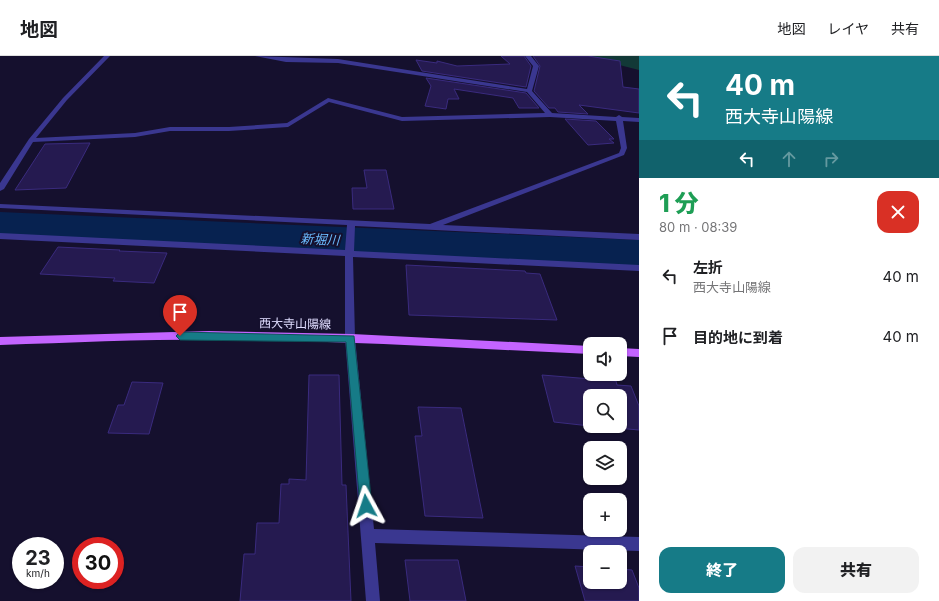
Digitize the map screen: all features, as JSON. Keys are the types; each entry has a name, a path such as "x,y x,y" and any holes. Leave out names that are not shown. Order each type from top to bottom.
{"main road":[{"name":"西大寺山陽線","path":"0,341 210,336 350,338 583,350"},
{"path":"627,352 639,353"}],"street":[{"path":"0,189 31,140 65,99 107,56"},
{"path":"258,56 286,60 338,61 529,91 550,114"},
{"path":"528,56 536,66 529,91"},
{"path":"31,140 135,135 170,129 288,125 328,100 402,119 550,114 639,120"},
{"path":"430,226 622,154 624,148 619,118"},
{"path":"0,206 350,226 430,226 639,237"},
{"path":"350,226 350,338 368,536 372,601"},
{"path":"0,236 349,251 639,268"},
{"path":"368,536 639,544"}],"green space":[{"path":"584,56 639,56 639,70"}],"building":[{"path":"501,56 524,56 531,66 526,87 422,71 416,60 437,63 437,61 457,66 510,64"},
{"path":"533,56 588,56 620,61 623,87 639,89 639,113 579,105 588,114 558,112 555,108 549,108 534,91 540,66"},
{"path":"426,78 526,93 539,108 519,108 513,98 454,89 459,99 448,99 446,109 425,106 431,86"},
{"path":"565,119 596,121 614,139 609,139 614,143 588,145"},
{"path":"90,143 66,188 15,190 45,144"},
{"path":"364,170 386,170 394,209 353,209 352,188 367,188"},
{"path":"58,247 167,253 154,283 113,281 115,278 40,274"},
{"path":"406,265 525,271 526,273 540,274 557,320 409,315"},
{"path":"309,375 339,375 342,485 346,485 351,601 240,601 244,554 255,554 257,523 279,523 281,484 289,484 289,479 306,480"},
{"path":"542,375 583,378 583,381 616,381 617,385 631,386 639,406 639,430 627,429 627,389 583,389 583,425 554,422"},
{"path":"132,382 163,383 149,434 108,433 118,405 124,405"},
{"path":"418,407 461,408 483,518 425,516 415,436 422,436"},
{"path":"405,560 458,560 466,601 410,601"},
{"path":"575,566 583,567 583,589 627,589 627,570 632,570 639,588 639,601 585,601"}],"waterway":[{"name":"新堀川","path":"0,224 639,254"}],"route":[{"path":"180,336 350,338 366,506"}]}
